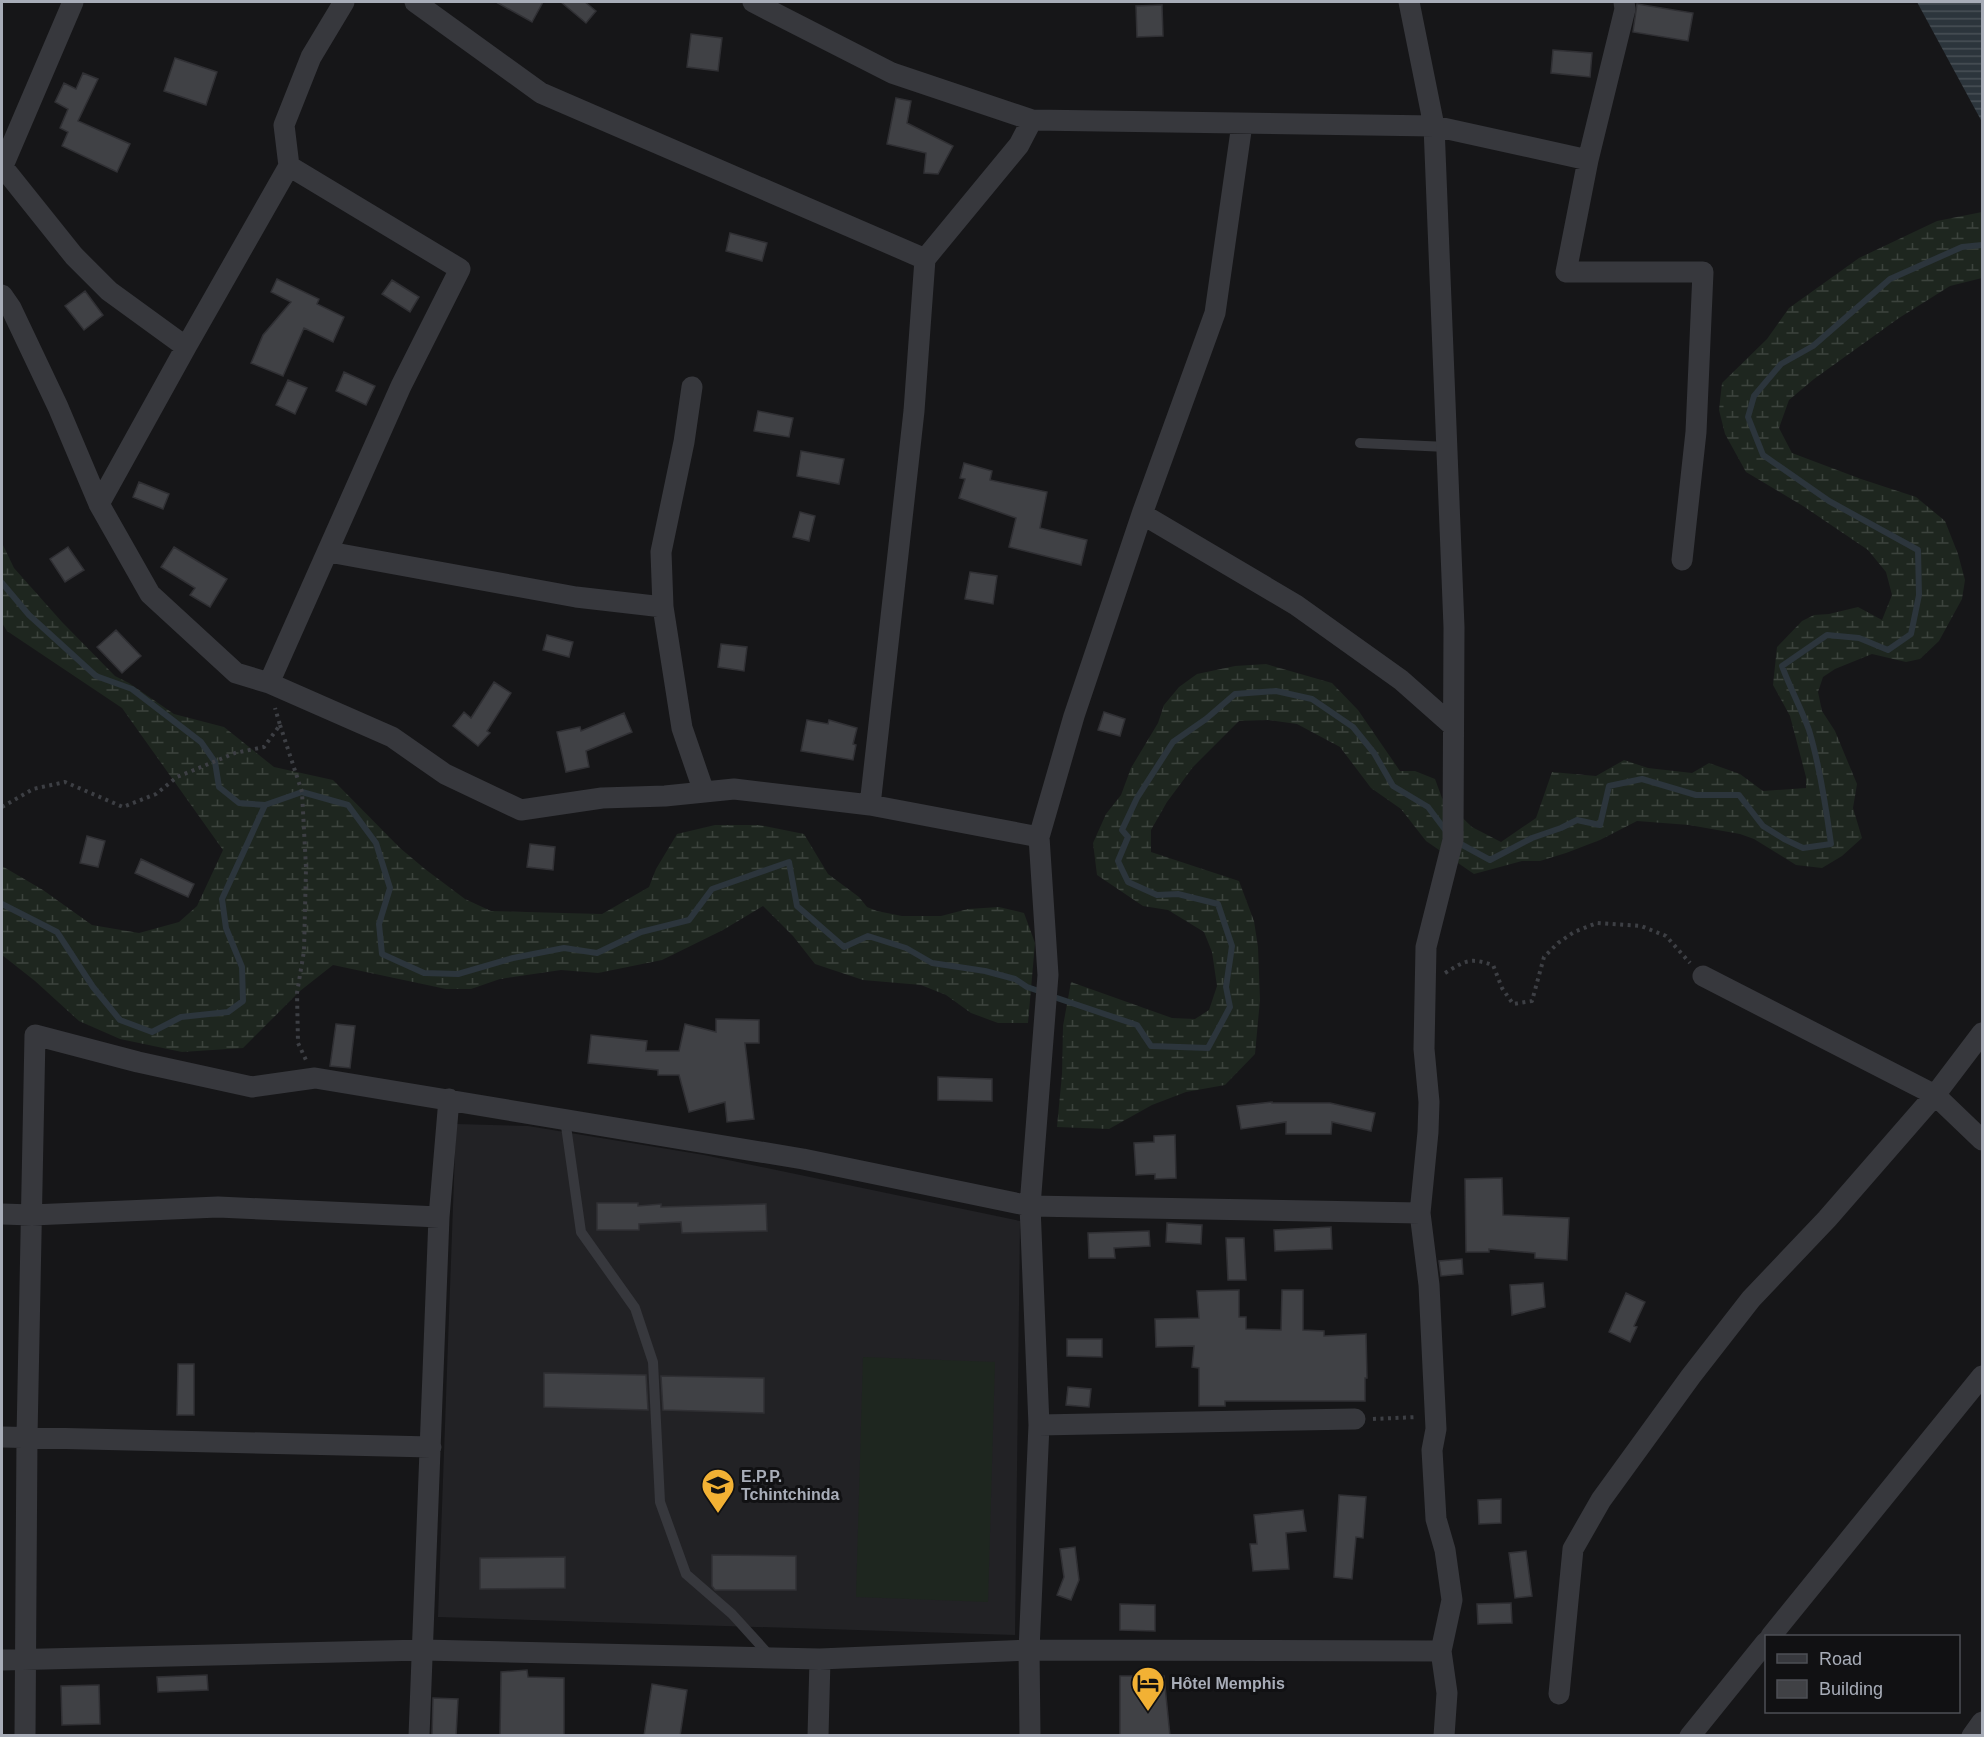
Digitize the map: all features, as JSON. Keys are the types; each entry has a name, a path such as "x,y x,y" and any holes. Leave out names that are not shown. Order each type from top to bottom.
{"street":[{"path":"73,2 2,167 74,256 109,291 186,347"},
{"path":"99,504 289,166 284,125 311,57 344,2"},
{"path":"414,2 541,93 925,259"},
{"path":"753,2 892,73 1032,120 1434,126 1588,160"},
{"path":"1409,2 1434,126 1454,627 1453,840 1426,947 1424,1049 1429,1112 1420,1213 1430,1285 1436,1429 1432,1450 1435,1508 1445,1550 1452,1600 1441,1651 1447,1694 1444,1736"},
{"path":"1624,2 1625,9 1588,160 1566,272 1703,272 1696,432 1682,560"},
{"path":"870,805 914,411 925,259 1019,145 1032,120"},
{"path":"1030,1736 1029,1650 1039,1425 1030,1206 1048,975 1040,837 1074,716 1215,313 1242,124"},
{"path":"268,683 329,552 401,386 460,269 289,166"},
{"path":"2,295 11,308 58,407 99,504 150,594 237,674 268,683 392,737 445,774 521,810 602,798 734,789 870,805 1040,837"},
{"path":"692,387 684,442 661,552 663,607 682,728 704,792"},
{"path":"1143,514 1296,605 1401,680 1453,726"},
{"path":"329,552 576,597 663,607"},
{"path":"1703,976 1935,1095 1983,1140"},
{"path":"1559,1694 1572,1549 1601,1500 1691,1376 1751,1299 1827,1219 1935,1095 1983,1033"},
{"path":"25,1736 27,1437 35,1035 138,1062 252,1087 315,1078 803,1159 1030,1206 1420,1213"},
{"path":"419,1736 439,1217 449,1099"},
{"path":"2,1214 32,1215 218,1207 439,1217"},
{"path":"1772,1635 1983,1376"},
{"path":"1039,1425 1355,1419"},
{"path":"2,1437 431,1447"},
{"path":"1690,1736 1765,1644"},
{"path":"2,1660 423,1650 819,1659 1029,1650 1441,1651"},
{"path":"818,1736 819,1659"},
{"path":"1972,1736 1983,1722"}],"lane":[{"path":"1360,444 1447,447"},
{"path":"565,1119 581,1232 635,1308 653,1362 660,1502 687,1574 732,1614 771,1658"}],"path":[{"path":"268,683 302,792 306,868 304,951 297,993 298,1043 315,1078"},
{"path":"2,807 33,789 65,782 123,807 156,794 177,777 235,753 264,747 280,725"},
{"path":"1425,982 1448,972 1459,963 1478,960 1492,966 1502,988 1513,1004 1532,1001 1544,957 1574,932 1597,923 1641,926 1666,936 1703,976"},
{"path":"1355,1419 1435,1417"}],"shaded area":[{"path":"1917,2 1982,2 1982,122"},
{"path":"456,1124 528,1126 704,1155 1020,1221 1015,1635 438,1617"}],"green space":[{"path":"1982,212 1982,278 1950,286 1899,318 1814,379 1789,400 1779,428 1792,453 1916,497 1945,521 1965,580 1962,599 1939,641 1920,659 1906,662 1872,654 1835,669 1823,677 1818,692 1822,711 1835,731 1857,784 1853,808 1862,838 1842,856 1822,868 1796,865 1754,839 1740,834 1689,825 1637,821 1600,840 1566,853 1540,861 1522,861 1474,874 1426,841 1401,809 1371,788 1340,747 1297,724 1268,720 1239,721 1193,767 1167,802 1151,830 1151,852 1239,881 1254,921 1258,947 1260,1000 1255,1054 1225,1085 1186,1092 1152,1105 1109,1129 1057,1127 1062,1074 1063,1026 1071,982 1172,1018 1195,1019 1209,1010 1217,986 1212,952 1204,932 1168,910 1143,906 1097,875 1093,843 1106,814 1121,795 1131,768 1158,723 1164,705 1179,687 1197,674 1235,666 1266,664 1332,683 1358,710 1400,771 1415,771 1435,779 1442,798 1472,827 1501,842 1536,818 1552,772 1596,776 1624,760 1648,768 1692,773 1709,763 1740,774 1763,791 1806,788 1806,777 1790,716 1773,685 1777,647 1802,621 1814,615 1858,607 1882,620 1892,595 1886,572 1868,550 1803,506 1746,472 1725,434 1719,410 1722,383 1767,339 1789,308 1859,258 1937,221"},
{"path":"2,543 14,568 62,622 115,676 174,714 224,727 274,767 333,780 400,848 465,899 491,911 602,914 649,887 656,869 677,834 715,825 759,825 804,834 828,874 859,897 867,907 877,911 902,916 941,916 968,909 999,907 1024,913 1035,943 1028,1023 998,1023 971,1013 946,995 921,985 863,980 815,964 793,936 763,906 723,930 662,960 598,973 561,970 500,979 471,989 446,989 333,965 300,991 243,1048 182,1052 120,1039 79,1021 2,955 2,866 43,890 92,925 139,933 179,922 197,906 223,850 122,708 7,631 2,623"},
{"path":"863,1357 995,1362 988,1602 856,1597"}],"building":[{"path":"496,2 543,2 532,22"},
{"path":"561,2 585,2 596,11 586,23"},
{"path":"1637,4 1693,13 1688,41 1633,32"},
{"path":"1162,5 1163,36 1137,37 1136,6"},
{"path":"691,34 722,38 718,71 687,67"},
{"path":"1553,50 1592,53 1590,77 1551,73"},
{"path":"175,58 217,72 206,105 164,91"},
{"path":"83,73 98,79 78,121 130,144 117,172 62,146 68,132 60,128 68,109 55,102 64,83 76,89"},
{"path":"896,98 911,101 907,123 953,146 938,174 924,173 926,153 887,144"},
{"path":"730,233 767,243 762,261 726,251"},
{"path":"277,279 319,299 317,304 344,317 333,342 304,328 283,376 251,363 263,335 291,302 271,292"},
{"path":"392,280 419,297 410,312 382,294"},
{"path":"85,291 103,315 84,330 65,306"},
{"path":"344,372 375,386 366,405 336,391"},
{"path":"288,380 307,388 295,414 276,405"},
{"path":"758,411 793,418 789,437 754,431"},
{"path":"801,451 844,459 839,484 797,476"},
{"path":"964,463 992,471 990,480 1047,492 1040,528 1087,540 1081,565 1009,547 1016,518 959,498 965,479 960,478"},
{"path":"139,482 169,494 163,509 133,497"},
{"path":"800,512 815,516 809,541 793,537"},
{"path":"68,547 84,570 65,582 50,559"},
{"path":"174,547 227,579 210,607 190,595 195,588 161,567"},
{"path":"970,572 997,576 993,604 965,599"},
{"path":"116,630 141,656 122,673 97,647"},
{"path":"547,635 573,642 569,657 543,650"},
{"path":"721,644 747,647 744,671 718,667"},
{"path":"494,682 511,693 487,731 490,733 478,746 453,726 464,712 471,718"},
{"path":"1104,712 1125,719 1120,736 1098,730"},
{"path":"624,713 632,732 586,751 589,767 566,772 557,732 580,727 581,731"},
{"path":"807,720 828,724 829,720 857,728 853,744 856,745 853,760 801,751"},
{"path":"87,836 105,841 98,867 80,863"},
{"path":"530,844 555,847 553,870 527,867"},
{"path":"141,859 194,884 188,897 135,873"},
{"path":"716,1019 759,1020 759,1043 745,1043 754,1119 727,1122 725,1102 689,1112 679,1075 658,1075 658,1070 588,1063 591,1035 647,1041 646,1051 679,1051 685,1024 716,1032"},
{"path":"336,1024 355,1026 350,1068 330,1066"},
{"path":"938,1077 992,1079 992,1101 938,1100"},
{"path":"1272,1102 1330,1103 1375,1113 1371,1131 1332,1122 1331,1134 1286,1134 1286,1122 1241,1129 1237,1106"},
{"path":"1175,1135 1176,1178 1155,1179 1155,1174 1136,1175 1134,1143 1154,1142 1154,1136"},
{"path":"1502,1178 1503,1215 1569,1218 1567,1260 1535,1258 1535,1253 1489,1249 1489,1252 1466,1252 1465,1179"},
{"path":"597,1203 638,1203 638,1206 661,1204 661,1207 766,1204 767,1231 682,1233 681,1222 639,1224 639,1230 597,1230"},
{"path":"1167,1223 1202,1225 1201,1244 1166,1242"},
{"path":"1331,1227 1332,1249 1275,1251 1274,1230"},
{"path":"1149,1231 1150,1246 1114,1248 1115,1258 1089,1258 1088,1233"},
{"path":"1226,1238 1244,1238 1246,1280 1228,1280"},
{"path":"1462,1259 1463,1274 1441,1276 1439,1261"},
{"path":"1543,1283 1545,1307 1512,1315 1510,1285"},
{"path":"1239,1290 1239,1317 1246,1317 1246,1329 1281,1330 1282,1290 1303,1290 1303,1330 1324,1331 1324,1336 1366,1334 1365,1401 1225,1401 1225,1406 1199,1406 1199,1368 1192,1367 1194,1346 1156,1347 1155,1319 1199,1318 1197,1291"},
{"path":"1626,1293 1645,1302 1634,1326 1637,1327 1630,1342 1609,1332"},
{"path":"1067,1339 1102,1339 1102,1357 1067,1356"},
{"path":"178,1364 194,1364 194,1415 177,1415"},
{"path":"544,1373 646,1375 648,1410 544,1407"},
{"path":"661,1376 764,1378 764,1413 663,1410"},
{"path":"1068,1387 1091,1389 1089,1407 1066,1405"},
{"path":"1339,1495 1366,1497 1363,1538 1356,1537 1352,1579 1334,1577"},
{"path":"1501,1499 1501,1523 1479,1524 1478,1500"},
{"path":"1303,1510 1306,1531 1286,1533 1289,1569 1253,1571 1250,1544 1257,1544 1254,1515"},
{"path":"1075,1547 1079,1580 1071,1600 1057,1595 1064,1577 1060,1549"},
{"path":"1526,1551 1532,1596 1515,1598 1509,1553"},
{"path":"712,1555 796,1556 796,1590 715,1590 712,1586"},
{"path":"565,1557 565,1588 480,1589 480,1558"},
{"path":"1511,1603 1512,1623 1478,1624 1477,1604"},
{"path":"1120,1604 1155,1605 1155,1631 1120,1630"},
{"path":"527,1670 528,1677 564,1678 564,1736 500,1736 501,1672"},
{"path":"207,1675 208,1690 158,1692 157,1677"},
{"path":"1120,1676 1164,1676 1170,1736 1120,1736"},
{"path":"652,1684 687,1690 680,1736 644,1736"},
{"path":"99,1685 100,1724 62,1725 61,1686"},
{"path":"433,1698 458,1699 456,1736 432,1736"}],"waterway":[{"path":"1457,842 1490,860 1532,838 1577,820 1600,825 1609,786 1642,779 1696,795 1739,795 1763,826 1784,839 1803,848 1831,844 1813,744 1782,666 1827,635 1859,638 1888,650 1911,634 1919,595 1918,550 1829,501 1763,455 1748,417 1754,396 1781,364 1813,346 1890,279 1962,247 1982,245"},
{"path":"2,583 29,615 96,676 132,689 201,742 215,762 219,787 239,803 265,805"},
{"path":"1051,996 1137,1025 1151,1046 1208,1048 1230,1007 1226,987 1232,946 1218,904 1178,894 1157,895 1128,882 1118,861 1128,837 1122,830 1137,798 1173,742 1206,719 1235,694 1276,691 1312,699 1353,727 1374,753 1393,786 1428,807 1446,831"},
{"path":"2,904 57,932 93,987 120,1020 152,1032 181,1017 228,1012 243,1001 242,967 226,928 222,899 265,805 302,792 348,805 376,843 390,888 379,924 382,954 424,973 458,974 513,958 564,948 597,953 641,932 689,920 712,889 789,862 797,906 844,947 868,936 906,948 932,963 985,971 1015,979 1027,987 1042,992"}],"place":[{"name":"E.P.P. Tchintchinda","path":"718,1514"},
{"name":"Hôtel Memphis","path":"1148,1712"}]}
